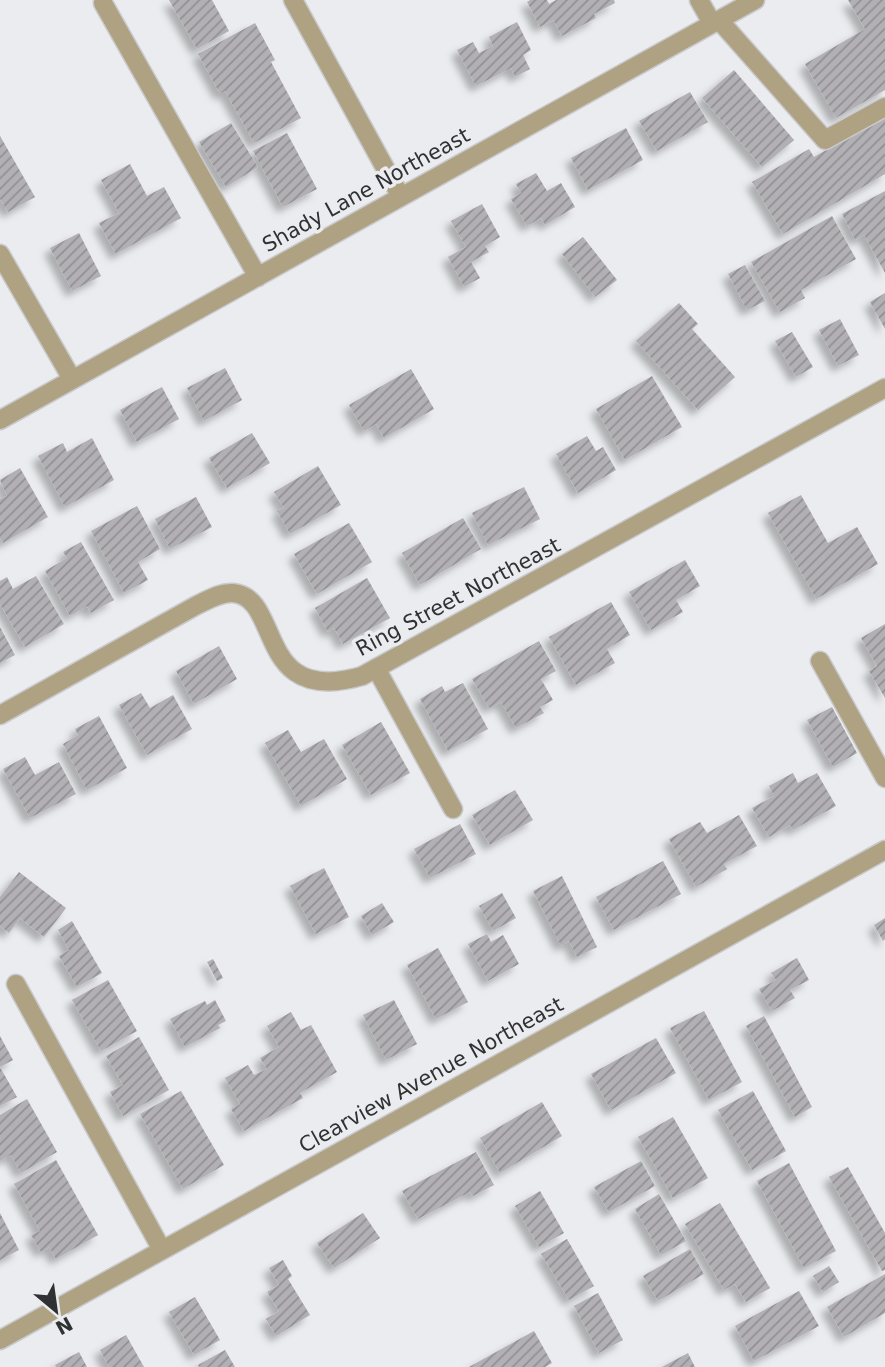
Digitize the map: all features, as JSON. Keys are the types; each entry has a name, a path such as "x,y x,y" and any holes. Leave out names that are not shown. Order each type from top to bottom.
{"street":[{"path":"293,0 401,197"},
{"path":"699,0 825,140 885,107"},
{"name":"Shady Lane Northeast","path":"0,420 755,0"},
{"path":"103,3 258,277"},
{"path":"0,254 72,379"},
{"name":"Ring Street Northeast","path":"0,715 197,605 217,595 233,593 244,597 253,606 287,666 306,679 334,684 376,668 885,388"},
{"path":"820,662 885,778"},
{"path":"376,668 453,809"},
{"name":"Clearview Avenue Northeast","path":"0,1340 885,850"},
{"path":"16,985 162,1250"}],"building":[{"path":"169,0 212,0 229,31 197,49"},
{"path":"547,0 549,4 556,0 614,0 615,3 594,14 596,18 562,36 553,20 540,27 527,2"},
{"path":"848,0 885,0 885,90 836,118 805,64 865,29"},
{"path":"517,22 531,50 523,55 530,69 515,77 511,68 476,86 457,50 473,42 479,53 493,46 489,37"},
{"path":"255,23 275,60 271,62 301,118 254,143 225,91 220,94 198,54"},
{"path":"734,70 794,140 762,167 702,98"},
{"path":"690,92 708,122 657,151 639,121"},
{"path":"885,116 885,174 783,234 752,182 809,149 814,157"},
{"path":"231,123 258,167 226,187 199,142"},
{"path":"626,128 643,160 588,190 571,158"},
{"path":"287,133 317,189 283,207 253,151"},
{"path":"0,136 35,197 8,212 0,199"},
{"path":"130,164 147,196 164,187 181,218 116,254 99,223 119,213 101,180"},
{"path":"536,173 547,191 561,183 575,207 545,225 541,218 527,226 511,199 521,193 516,184"},
{"path":"885,191 885,273 864,235 855,240 842,214"},
{"path":"482,204 500,237 485,246 489,252 471,262 480,278 464,287 448,257 466,247 451,221"},
{"path":"832,216 856,259 801,290 805,298 780,312 751,262"},
{"path":"79,233 101,276 72,291 50,248"},
{"path":"583,237 617,280 595,297 562,254"},
{"path":"745,265 765,301 747,310 728,274"},
{"path":"885,293 885,329 870,302"},
{"path":"679,303 698,324 692,329 735,377 698,410 636,341"},
{"path":"840,319 859,355 838,366 819,330"},
{"path":"792,332 813,367 796,377 775,341"},
{"path":"225,368 242,400 204,421 187,388"},
{"path":"411,369 434,409 384,438 376,424 364,431 349,405"},
{"path":"652,376 682,427 625,460 596,409"},
{"path":"162,387 179,419 137,442 120,410"},
{"path":"252,433 270,463 227,488 209,458"},
{"path":"587,436 596,451 603,447 616,470 578,493 556,454"},
{"path":"92,438 114,480 65,507 38,456 63,443 67,452"},
{"path":"318,466 341,505 290,534 277,511 284,508 274,492"},
{"path":"20,468 48,517 3,543 0,538 0,499 7,496 0,480"},
{"path":"524,487 540,519 488,545 472,513"},
{"path":"801,495 828,543 857,527 878,564 816,599 768,513"},
{"path":"196,497 212,527 170,549 155,519"},
{"path":"137,506 160,549 138,562 148,580 124,593 91,531"},
{"path":"463,518 481,549 420,585 402,553"},
{"path":"349,523 372,562 317,594 294,554"},
{"path":"81,542 114,600 91,613 87,606 70,616 45,571 67,558 63,552"},
{"path":"685,560 700,586 676,600 683,612 651,630 629,592"},
{"path":"36,576 64,624 25,647 0,604 0,581 7,577 13,589"},
{"path":"367,578 390,618 343,644 334,628 328,632 315,608"},
{"path":"611,602 630,635 607,649 615,663 576,685 549,637"},
{"path":"885,624 885,698 869,671 877,666 861,638"},
{"path":"0,627 15,655 0,663"},
{"path":"539,641 556,671 541,679 553,700 540,707 544,713 516,728 501,702 489,708 472,679"},
{"path":"219,646 237,679 194,704 176,671"},
{"path":"463,683 488,729 448,751 420,699 442,686 445,692"},
{"path":"141,693 150,708 173,695 192,729 147,755 119,705"},
{"path":"832,707 857,753 833,767 807,720"},
{"path":"99,716 127,768 87,790 63,744 78,735 75,729"},
{"path":"381,722 410,773 371,795 342,745"},
{"path":"288,730 301,752 324,739 347,779 301,806 265,743"},
{"path":"25,757 35,775 59,762 76,794 30,818 3,769"},
{"path":"793,773 798,783 817,773 836,806 793,830 790,825 769,837 752,808 774,796 769,786"},
{"path":"515,790 533,820 490,845 472,815"},
{"path":"739,815 757,846 724,864 727,869 696,887 669,839 700,822 707,833"},
{"path":"460,824 476,854 430,878 414,849"},
{"path":"663,861 681,894 614,930 596,897"},
{"path":"324,868 349,917 316,934 290,886"},
{"path":"19,872 66,908 44,937 20,918 9,933 0,926 0,897"},
{"path":"562,876 597,947 577,957 569,941 561,946 533,891"},
{"path":"502,893 516,918 493,931 479,906"},
{"path":"382,903 394,922 372,935 361,916"},
{"path":"885,918 885,939 883,941 874,925"},
{"path":"72,921 102,973 77,987 59,956 69,950 58,930"},
{"path":"487,934 491,942 503,935 519,964 488,981 468,944"},
{"path":"438,948 468,1002 436,1019 407,965"},
{"path":"797,958 809,980 790,990 795,998 772,1011 759,989 776,980 771,973"},
{"path":"213,959 223,978 217,981 207,962"},
{"path":"108,980 137,1031 101,1051 72,1000"},
{"path":"215,1000 226,1021 218,1025 220,1028 185,1047 170,1019 205,1001 207,1005"},
{"path":"394,1000 417,1044 386,1060 363,1015"},
{"path":"704,1011 742,1082 709,1100 670,1028"},
{"path":"291,1012 301,1030 311,1025 337,1072 300,1093 303,1098 244,1131 231,1109 240,1104 225,1078 248,1065 254,1075 267,1069 260,1058 279,1047 267,1026"},
{"path":"764,1016 812,1107 795,1117 746,1026"},
{"path":"0,1036 13,1060 0,1067"},
{"path":"139,1037 169,1090 123,1116 110,1092 123,1085 106,1056"},
{"path":"656,1038 676,1073 611,1110 591,1074"},
{"path":"0,1067 17,1097 0,1106"},
{"path":"181,1091 224,1165 183,1189 140,1114"},
{"path":"753,1091 786,1151 752,1170 718,1110"},
{"path":"27,1099 57,1152 21,1173 11,1155 0,1161 0,1115"},
{"path":"542,1102 562,1136 500,1173 480,1138"},
{"path":"673,1117 708,1178 673,1198 638,1137"},
{"path":"476,1152 494,1185 473,1196 470,1192 418,1219 402,1191"},
{"path":"56,1160 98,1235 56,1259 49,1247 41,1252 31,1235 40,1231 14,1184"},
{"path":"641,1161 655,1186 609,1212 594,1187"},
{"path":"789,1163 836,1251 804,1268 757,1181"},
{"path":"848,1167 885,1233 885,1270 882,1271 829,1177"},
{"path":"540,1191 564,1233 539,1247 515,1206"},
{"path":"659,1194 686,1241 661,1255 635,1209"},
{"path":"720,1203 770,1288 746,1302 735,1284 724,1290 685,1224"},
{"path":"0,1213 19,1250 0,1260"},
{"path":"363,1213 380,1238 334,1268 317,1243"},
{"path":"567,1239 594,1286 569,1300 541,1254"},
{"path":"690,1249 704,1274 658,1301 643,1276"},
{"path":"283,1260 292,1276 288,1279 310,1315 276,1336 266,1319 279,1311 267,1292 279,1285 269,1268"},
{"path":"829,1266 839,1282 823,1292 813,1276"},
{"path":"885,1274 885,1313 844,1337 827,1307"},
{"path":"799,1291 819,1326 754,1361 735,1326"},
{"path":"598,1293 623,1340 599,1353 574,1306"},
{"path":"195,1297 220,1340 194,1355 169,1312"},
{"path":"534,1331 552,1363 545,1367 469,1367"},
{"path":"126,1335 144,1367 109,1367 100,1350"},
{"path":"225,1350 235,1367 199,1367 198,1365"},
{"path":"79,1352 87,1367 56,1367 55,1365"},
{"path":"688,1353 695,1367 662,1367"}]}
